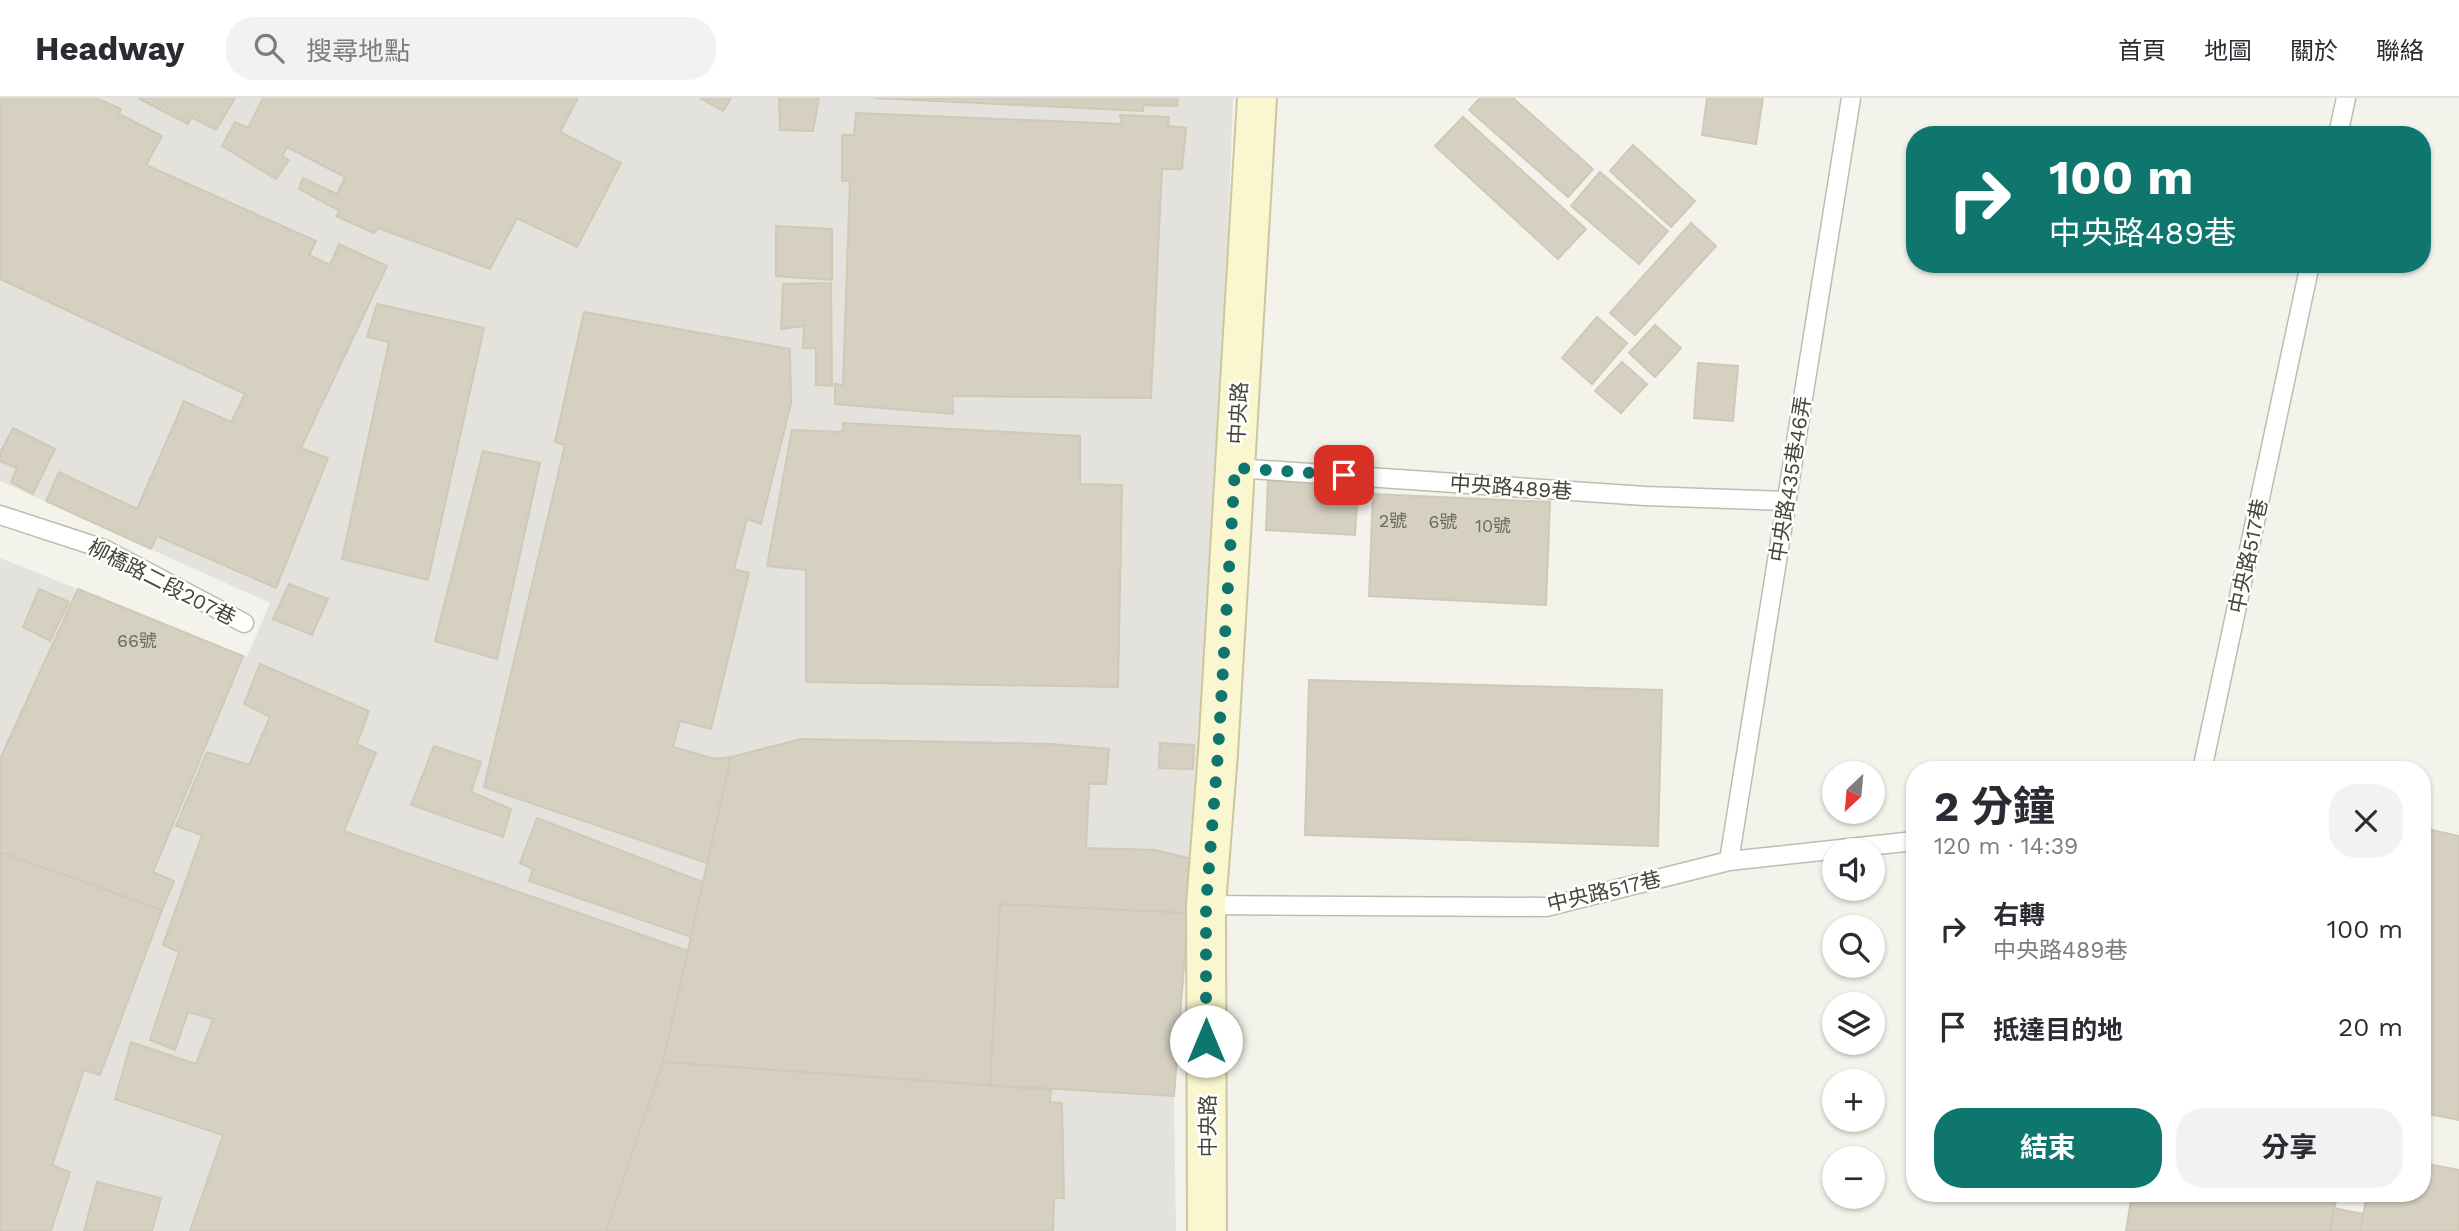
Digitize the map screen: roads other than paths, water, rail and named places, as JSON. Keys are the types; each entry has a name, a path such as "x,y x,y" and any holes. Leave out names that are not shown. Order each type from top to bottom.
{"street":[{"name":"中央路","path":"1207,1231 1206,905 1218,753 1257,98"}],"lane":[{"name":"中央路435巷46弄","path":"1729,861 1852,98"},
{"path":"2340,126 2346,98"},
{"name":"中央路517巷","path":"2204,761 2309,273"},
{"name":"中央路489巷","path":"1235,468 1645,496 1787,501"},
{"name":"柳橋路二段207巷","path":"0,515 104,549 244,623"},
{"name":"中央路517巷","path":"1206,905 1546,907 1729,861 1906,842"}]}
